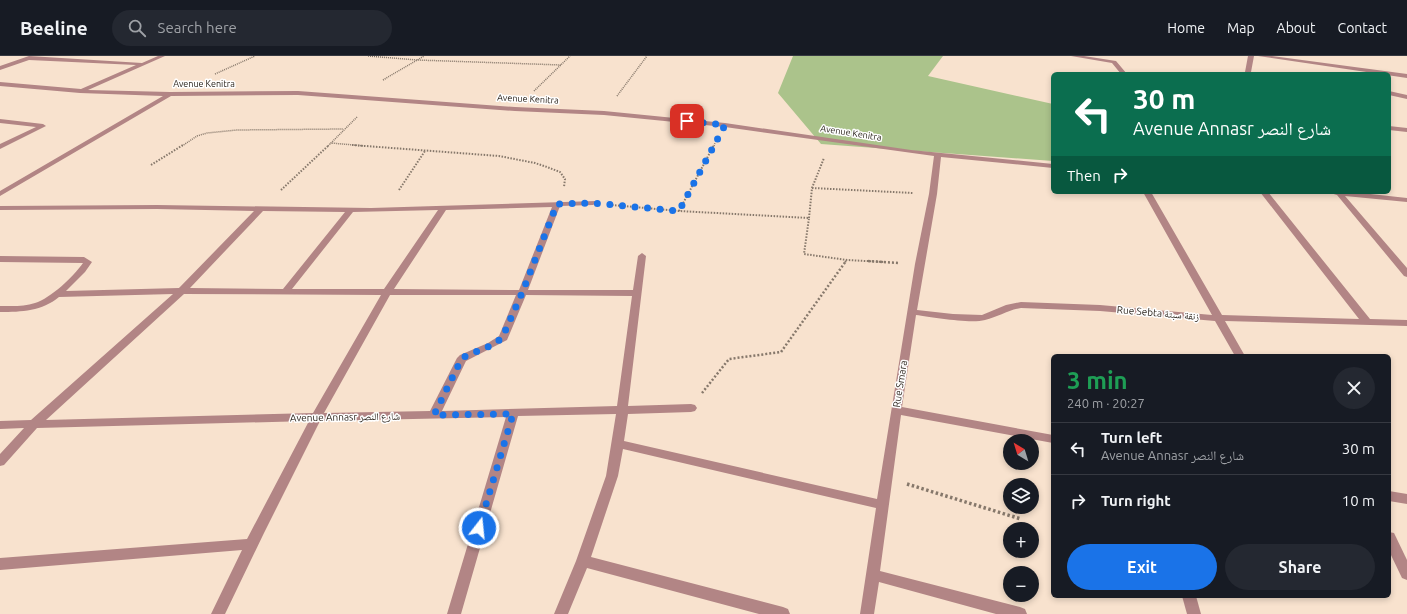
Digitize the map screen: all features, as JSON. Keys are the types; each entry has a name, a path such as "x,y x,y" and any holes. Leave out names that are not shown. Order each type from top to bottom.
{"street":[{"path":"0,68 35,56"},
{"path":"80,91 162,56"},
{"path":"1074,56 1114,62 1122,72"},
{"path":"1114,62 1118,56"},
{"path":"1248,72 1250,56"},
{"path":"1261,56 1295,58 1382,72"},
{"path":"29,58 141,64"},
{"path":"1391,73 1407,76"},
{"name":"Avenue Kenitra","path":"0,84 80,91 170,94 298,93 515,110 604,113 725,125 938,155 1051,166"},
{"path":"0,194 170,94"},
{"path":"1391,94 1407,97"},
{"path":"0,121 43,126 0,147"},
{"path":"1391,128 1407,130"},
{"name":"Rue Smara","path":"866,614 918,264 933,194 938,155"},
{"path":"1147,194 1239,354"},
{"path":"1266,194 1367,322"},
{"path":"1337,194 1407,274"},
{"path":"1380,194 1407,200"},
{"path":"0,208 261,208 351,210 593,203"},
{"path":"434,415 461,360 464,357 492,345 502,338 522,293 557,204"},
{"path":"0,462 34,424 182,291 261,208"},
{"path":"218,614 251,544 316,417 387,293 443,208"},
{"path":"285,292 351,210"},
{"path":"561,614 583,561 612,476 618,444 642,256"},
{"path":"0,259 74,259 88,262 85,267 57,294 44,304 33,308 0,309"},
{"path":"57,294 182,291 637,293"},
{"name":"Rue Sebta زنقة سبتة","path":"912,312 953,317 983,318 1010,307 1021,305 1100,308 1217,318 1407,323"},
{"name":"Avenue Annasr شارع النصر","path":"0,425 316,417 513,414 690,408"},
{"path":"896,410 1051,439"},
{"path":"454,614 513,414"},
{"path":"618,444 883,505"},
{"path":"1391,496 1407,499"},
{"path":"1391,541 1407,574"},
{"path":"0,564 251,544"},
{"path":"583,561 784,614"},
{"path":"873,575 1020,614"},
{"path":"1190,598 1194,614"}],"path":[{"path":"368,56 417,60 561,65"},
{"path":"356,97 424,56"},
{"path":"515,110 570,56"},
{"path":"604,113 647,56"},
{"path":"261,208 331,143 343,129 379,99"},
{"path":"679,211 725,125"},
{"path":"151,165 197,136 207,133 237,130 343,129"},
{"path":"832,140 812,188 804,254 847,260 918,264"},
{"path":"331,143 425,151 479,153 521,160 547,167 560,172 565,179 563,191 557,204"},
{"path":"387,209 425,151"},
{"path":"812,188 933,194"},
{"path":"593,203 679,211 809,218"},
{"path":"690,408 729,359 781,352 847,260"},
{"path":"886,478 1021,519"}],"green space":[{"path":"793,56 943,56 928,76 1051,104 1051,161 821,144 778,93"}],"route":[{"path":"479,528 513,414 434,415 461,360 464,357 498,342 502,338 522,293 557,204 593,203 679,211 725,125 687,121"}]}
